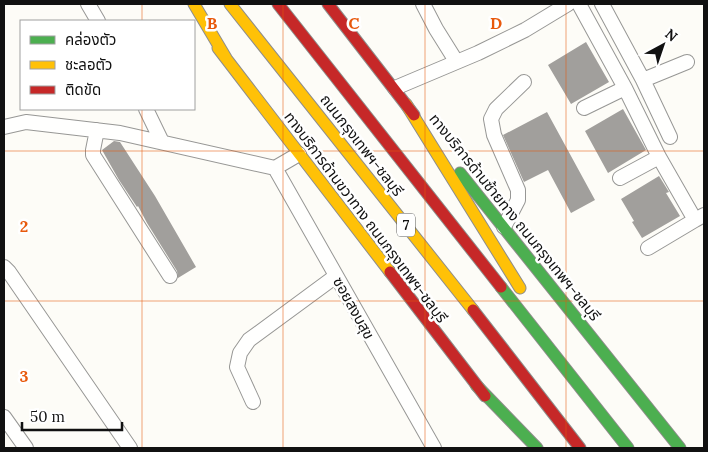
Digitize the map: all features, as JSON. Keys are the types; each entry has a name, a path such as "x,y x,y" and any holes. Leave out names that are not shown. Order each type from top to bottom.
{"main road":[{"name":"ทางบริการด้านขวาทาง ถนนกรุงเทพฯ-ชลบุรี","path":"183,4 526,448"},
{"path":"194,4 226,58"},
{"name":"ถนนกรุงเทพฯ-ชลบุรี","path":"230,4 580,448"},
{"name":"ถนนกรุงเทพฯ-ชลบุรี","path":"278,4 628,448"},
{"name":"ทางบริการด้านซ้ายทาง ถนนกรุงเทพฯ-ชลบุรี","path":"328,4 680,448"},
{"path":"406,104 524,294"},
{"path":"534,310 582,389"},
{"path":"476,385 537,448"}],"street":[{"path":"88,4 97,20"},
{"path":"423,4 456,62"},
{"path":"395,88 478,53 525,30 568,4"},
{"path":"579,4 659,157 700,217 648,248"},
{"path":"602,4 643,80 670,137"},
{"path":"643,80 687,62"},
{"path":"504,227 518,200 518,190 494,135 490,119 496,109 524,82"},
{"path":"584,108 624,88"},
{"path":"146,110 162,142"},
{"path":"4,126 26,122 120,133 275,168 299,154"},
{"path":"97,130 93,150 94,156 170,276"},
{"path":"620,178 659,157"},
{"name":"ซอยสงบสุข","path":"275,168 434,448"},
{"path":"4,267 130,448"},
{"path":"253,402 237,367 240,353 249,340 336,276"},
{"path":"4,417 26,448"}],"building":[{"path":"586,42 609,82 571,104 548,65"},
{"path":"623,109 646,150 608,173 585,131"},
{"path":"547,112 595,200 571,213 548,170 524,182 503,135"},
{"path":"114,141 120,142 155,196 196,267 178,278 177,271 102,150"},
{"path":"659,176 669,192 666,193 680,216 642,238 621,199"}],"traffic: fast":[{"path":"460,173 680,448"},
{"path":"501,287 628,448"},
{"path":"476,385 537,448"}],"traffic: slow":[{"path":"194,4 226,58"},
{"path":"230,4 473,310"},
{"path":"218,48 390,272"},
{"path":"406,104 520,288"}],"traffic: jam":[{"path":"278,4 501,287"},
{"path":"328,4 414,115"},
{"path":"390,272 485,396"},
{"path":"473,310 580,448"}]}
